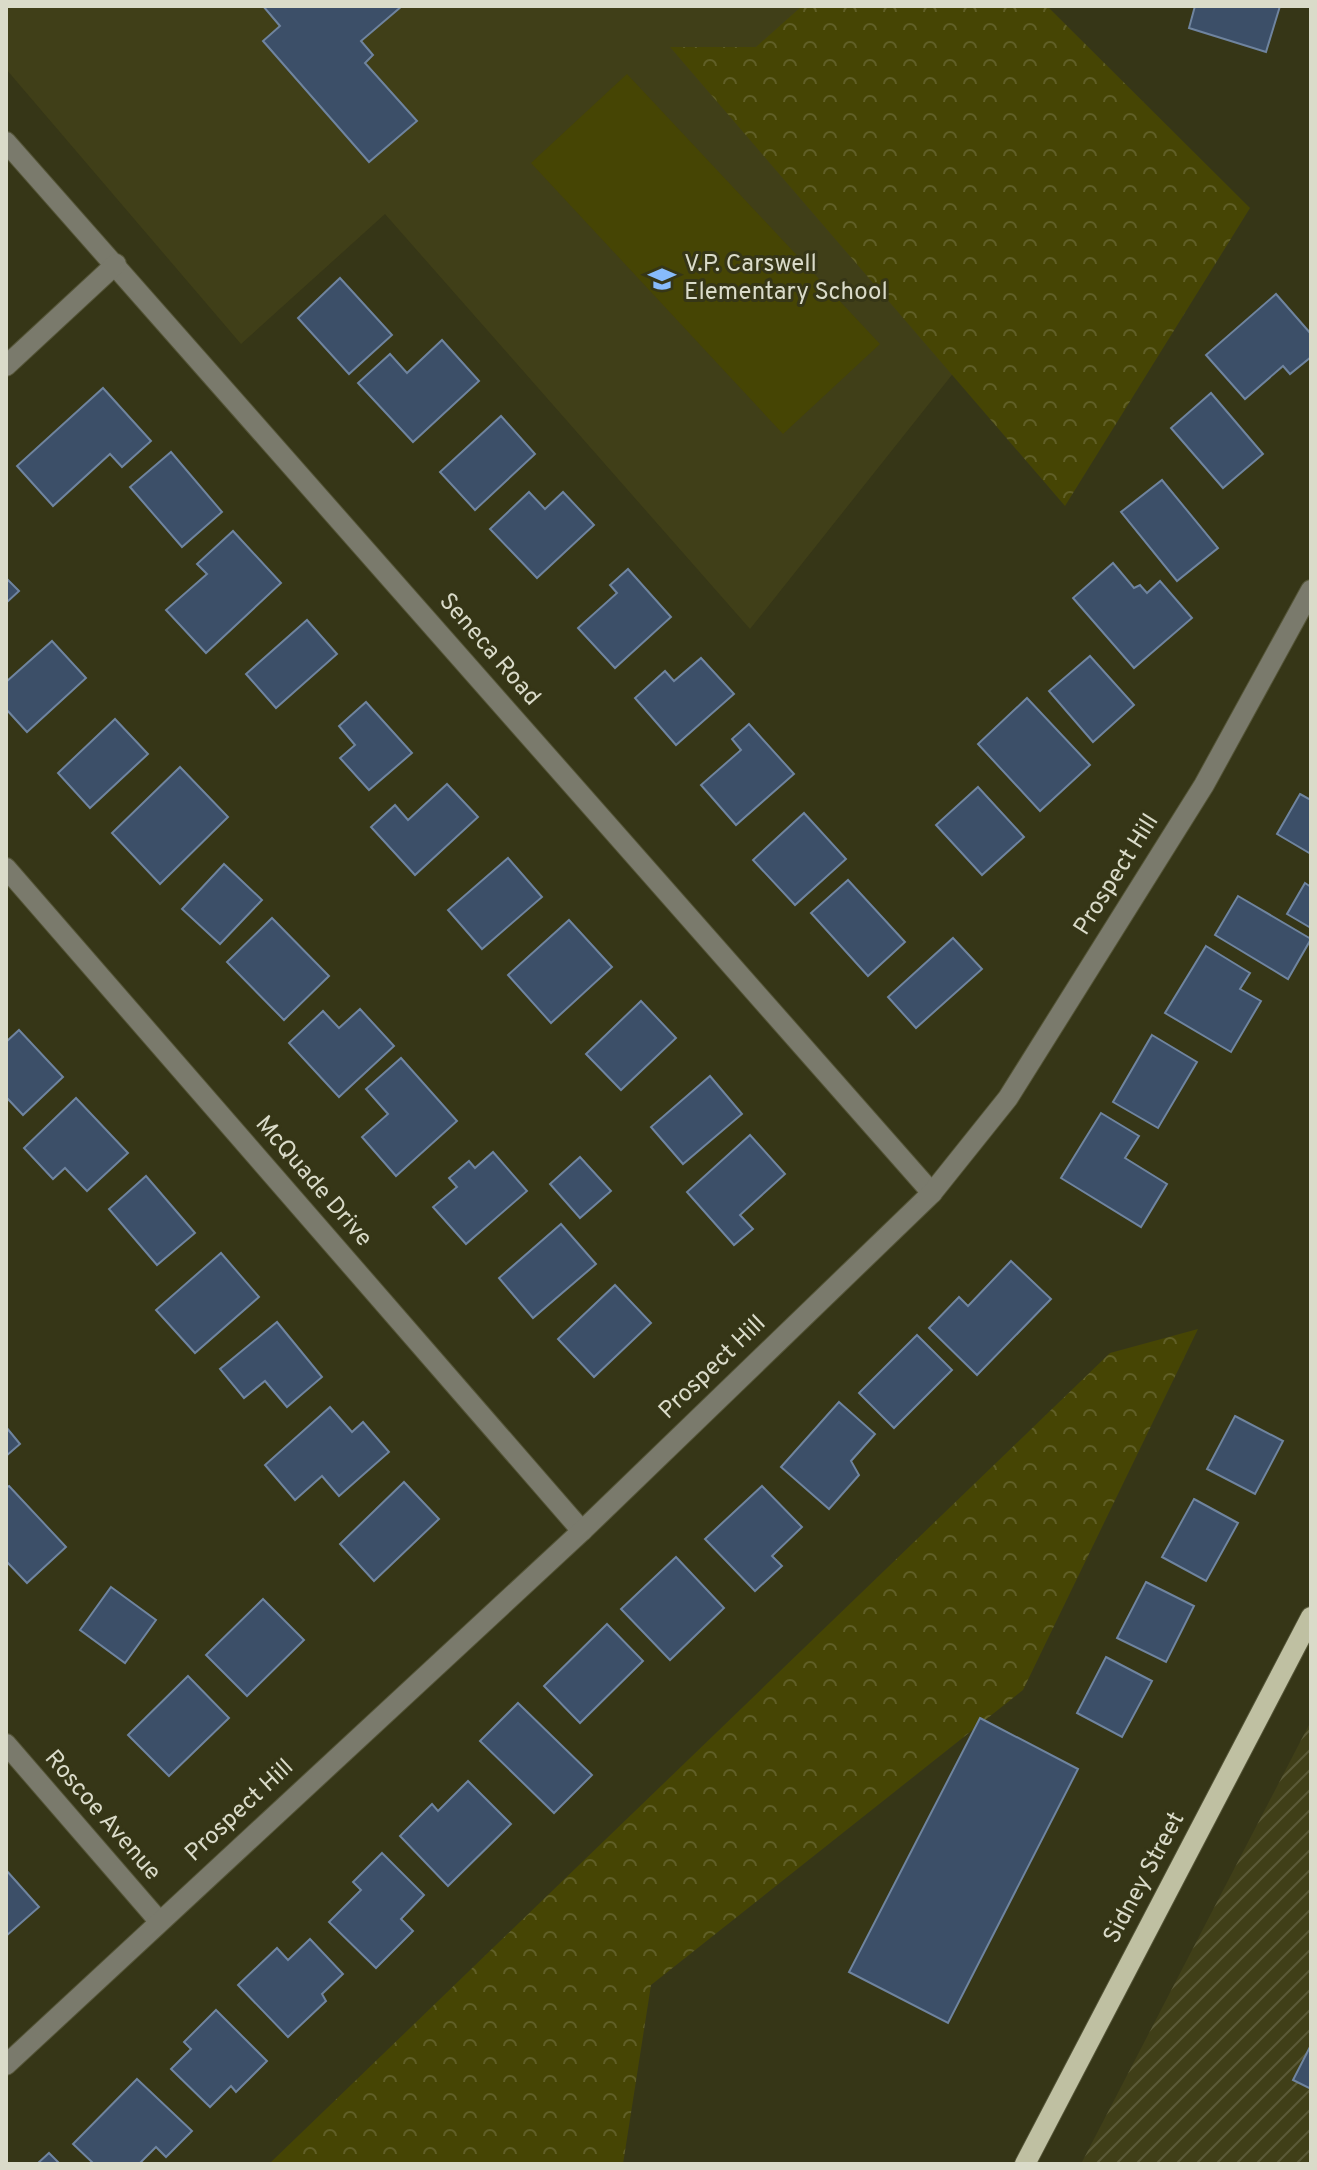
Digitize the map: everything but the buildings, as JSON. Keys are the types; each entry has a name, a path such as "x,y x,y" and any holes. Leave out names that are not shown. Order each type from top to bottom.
{"main road":[{"name":"Sidney Street","path":"1025,2164 1311,1617"}],"street":[{"name":"Seneca Road","path":"6,142 932,1193"},
{"path":"6,366 116,264"},
{"name":"Prospect Hill","path":"6,2065 582,1531 932,1193 1008,1098 1204,785 1311,590"},
{"name":"McQuade Drive","path":"6,868 582,1531"},
{"name":"Roscoe Avenue","path":"6,1744 159,1921"}],"shaded area":[{"name":"V.P. Carswell Elementary School","path":"6,6 869,6 959,366 750,629 385,214 241,344 6,69"},
{"path":"1311,1721 1311,2164 1081,2164"}],"green space":[{"path":"802,6 1047,6 1250,208 1065,506 670,47 756,47"},
{"path":"627,74 880,344 783,434 531,163"},
{"path":"1198,1329 1023,1690 651,1985 623,2164 269,2164 1110,1353"}],"place":[{"name":"V.P. Carswell Elementary School","path":"662,279"}]}
